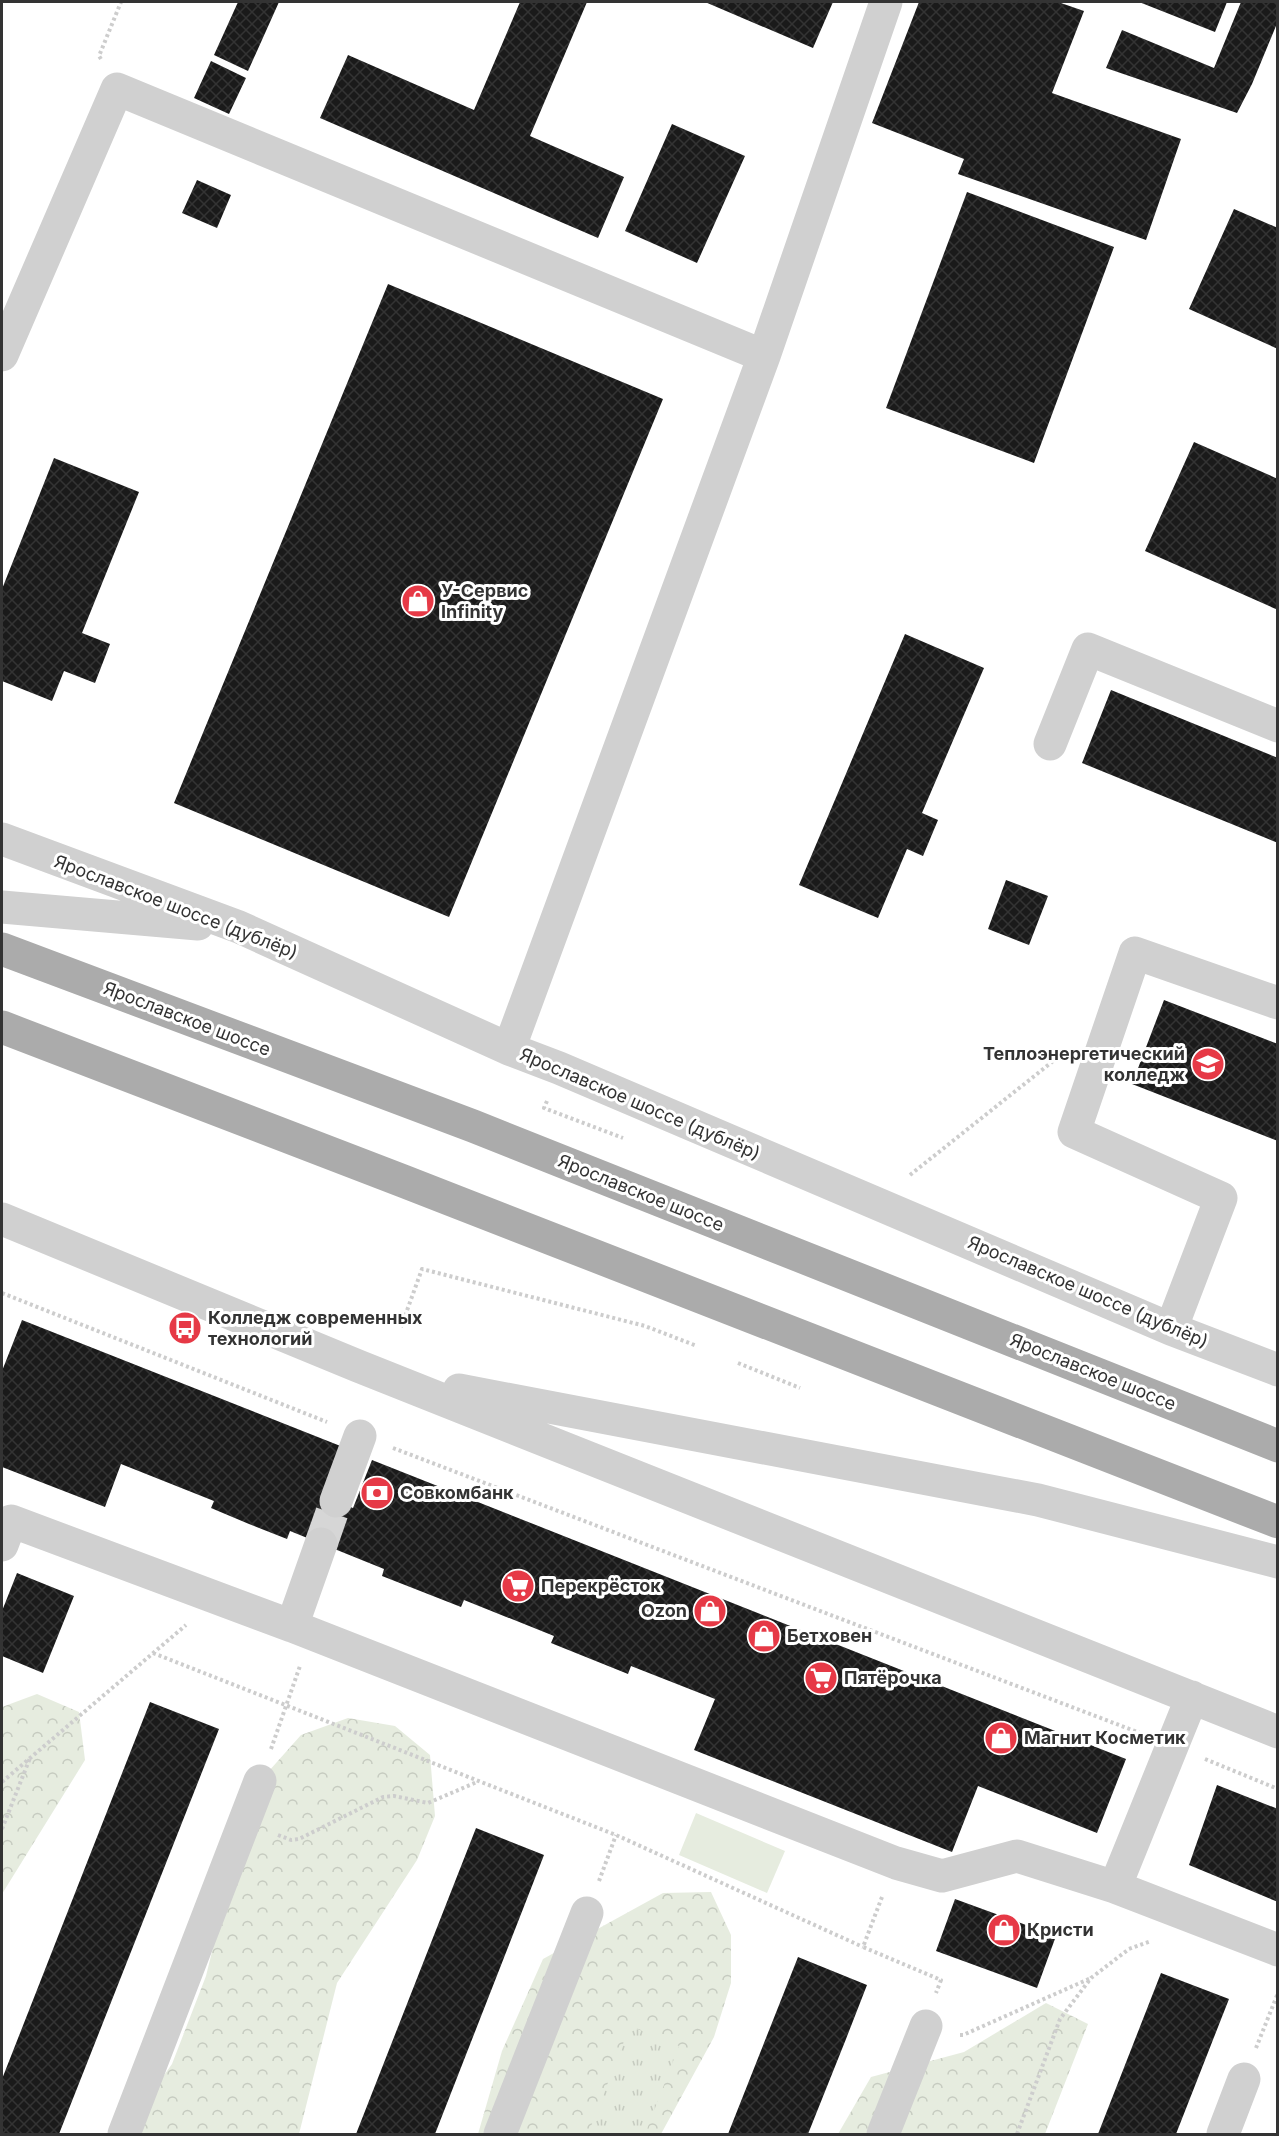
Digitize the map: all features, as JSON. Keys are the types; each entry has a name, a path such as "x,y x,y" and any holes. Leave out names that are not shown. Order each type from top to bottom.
{"main road":[{"name":"Ярославское шоссе","path":"2,949 473,1126 1278,1446"},
{"path":"2,1027 1278,1522"}],"street":[{"path":"509,1049 764,356 886,2"},
{"path":"2,355 117,89 764,356"},
{"path":"1050,744 1088,649 1278,726"},
{"name":"Ярославское шоссе (дублёр)","path":"2,839 238,927 509,1049 559,1068 1171,1329 1278,1370"},
{"path":"2,907 238,927"},
{"path":"1171,1329 1221,1198 1074,1132 1135,952 1278,1003"},
{"path":"2,1219 383,1375 1278,1732"},
{"path":"383,1375 1038,1500 1278,1562"},
{"path":"336,1502 360,1436"},
{"path":"2,1545 10,1521 301,1629 896,1863 942,1876 1017,1856 1115,1887 1278,1950"},
{"path":"301,1629 321,1544"},
{"path":"1115,1887 1192,1697"},
{"path":"124,2134 260,1781"},
{"path":"500,2134 587,1913"},
{"path":"883,2134 926,2026"},
{"path":"1223,2134 1244,2079"}],"path":[{"path":"117,89 99,56 121,2"},
{"path":"910,1175 1068,1049"},
{"path":"400,1327 422,1269 645,1326 696,1346"},
{"path":"2,1293 360,1436 1172,1746 1278,1789"},
{"path":"738,1363 800,1388"},
{"path":"2,1782 217,1598"},
{"path":"260,1781 286,1707 301,1629"},
{"path":"153,1653 616,1835 940,1980"},
{"path":"2,1829 30,1758"},
{"path":"244,1822 295,1840 383,1797 394,1796 428,1803 478,1781"},
{"path":"587,1913 616,1835"},
{"path":"863,1947 896,1863"},
{"path":"926,2026 963,2035 1091,1978 1129,1949 1202,1921"},
{"path":"1017,2134 1060,2019 1091,1978"},
{"path":"1244,2079 1278,1993"}],"green space":[{"path":"37,1694 79,1712 85,1760 2,1894 2,1707"},
{"path":"348,1718 395,1726 430,1755 435,1816 417,1860 337,1983 299,2134 125,2134 127,2127 172,2064 206,1976 244,1822 260,1781 301,1735"},
{"path":"696,1813 785,1851 767,1893 679,1855"},
{"path":"711,1892 731,1935 731,1983 714,2037 661,2134 478,2134 502,2051 543,1959 663,1893"},
{"path":"1046,2003 1088,2024 1045,2134 838,2134 871,2077 964,2052"},
{"path":"630,2026 679,2046 645,2134 588,2134"}],"building":[{"path":"238,2 279,2 248,71 214,55"},
{"path":"520,2 587,2 530,136 624,177 598,238 320,118 348,55 474,110"},
{"path":"705,2 833,2 813,48"},
{"path":"919,2 1058,2 1084,11 1052,93 1181,139 1146,240 958,174 964,159 872,123"},
{"path":"1139,2 1227,2 1215,32"},
{"path":"1241,2 1278,2 1278,21 1252,84 1237,113 1106,68 1122,30 1214,68"},
{"path":"211,61 246,78 229,114 194,98"},
{"path":"672,124 745,156 697,263 625,231"},
{"path":"197,180 231,195 217,228 182,213"},
{"path":"967,192 1114,247 1034,463 886,408"},
{"path":"1234,209 1278,228 1278,349 1189,309"},
{"name":"У-Сервис Infinity","path":"388,284 663,399 449,917 174,803"},
{"path":"1194,442 1278,479 1278,610 1145,551"},
{"path":"54,458 139,492 82,633 110,644 95,683 64,671 52,701 2,681 2,589"},
{"path":"905,634 984,668 922,813 938,820 923,856 907,849 878,918 799,885"},
{"path":"1111,690 1278,758 1278,843 1082,763"},
{"path":"1006,880 1048,896 1029,945 988,929"},
{"name":"Теплоэнергетический колледж","path":"1164,1000 1278,1044 1278,1141 1132,1084"},
{"path":"22,1320 343,1447 323,1496 353,1508 372,1460 1126,1759 1097,1833 978,1786 952,1852 694,1750 715,1699 631,1666 628,1674 551,1643 554,1636 464,1600 461,1607 382,1576 384,1569 290,1531 287,1539 249,1524 211,1508 214,1501 121,1464 105,1507 2,1467 2,1371"},
{"path":"17,1573 74,1596 43,1673 2,1656 2,1611"},
{"path":"150,1702 219,1729 59,2134 2,2134 2,2079"},
{"path":"1217,1785 1278,1809 1278,1902 1189,1865"},
{"path":"476,1828 544,1855 435,2134 356,2134"},
{"path":"955,1899 1056,1936 1037,1988 936,1951"},
{"path":"798,1957 867,1985 846,2039 808,2134 728,2134"},
{"path":"1161,1973 1229,1999 1176,2134 1098,2134"}],"tunnel":[{"path":"321,1544 336,1501"}],"place":[{"name":"У-Сервис Infinity","path":"418,601"},
{"name":"Теплоэнергетический колледж","path":"1208,1064"},
{"name":"Колледж современных технологий","path":"185,1328"},
{"name":"Совкомбанк","path":"377,1493"},
{"name":"Перекрёсток","path":"518,1586"},
{"name":"Ozon","path":"710,1611"},
{"name":"Бетховен","path":"764,1636"},
{"name":"Пятёрочка","path":"821,1678"},
{"name":"Магнит Косметик","path":"1001,1738"},
{"name":"Кристи","path":"1004,1930"}]}
